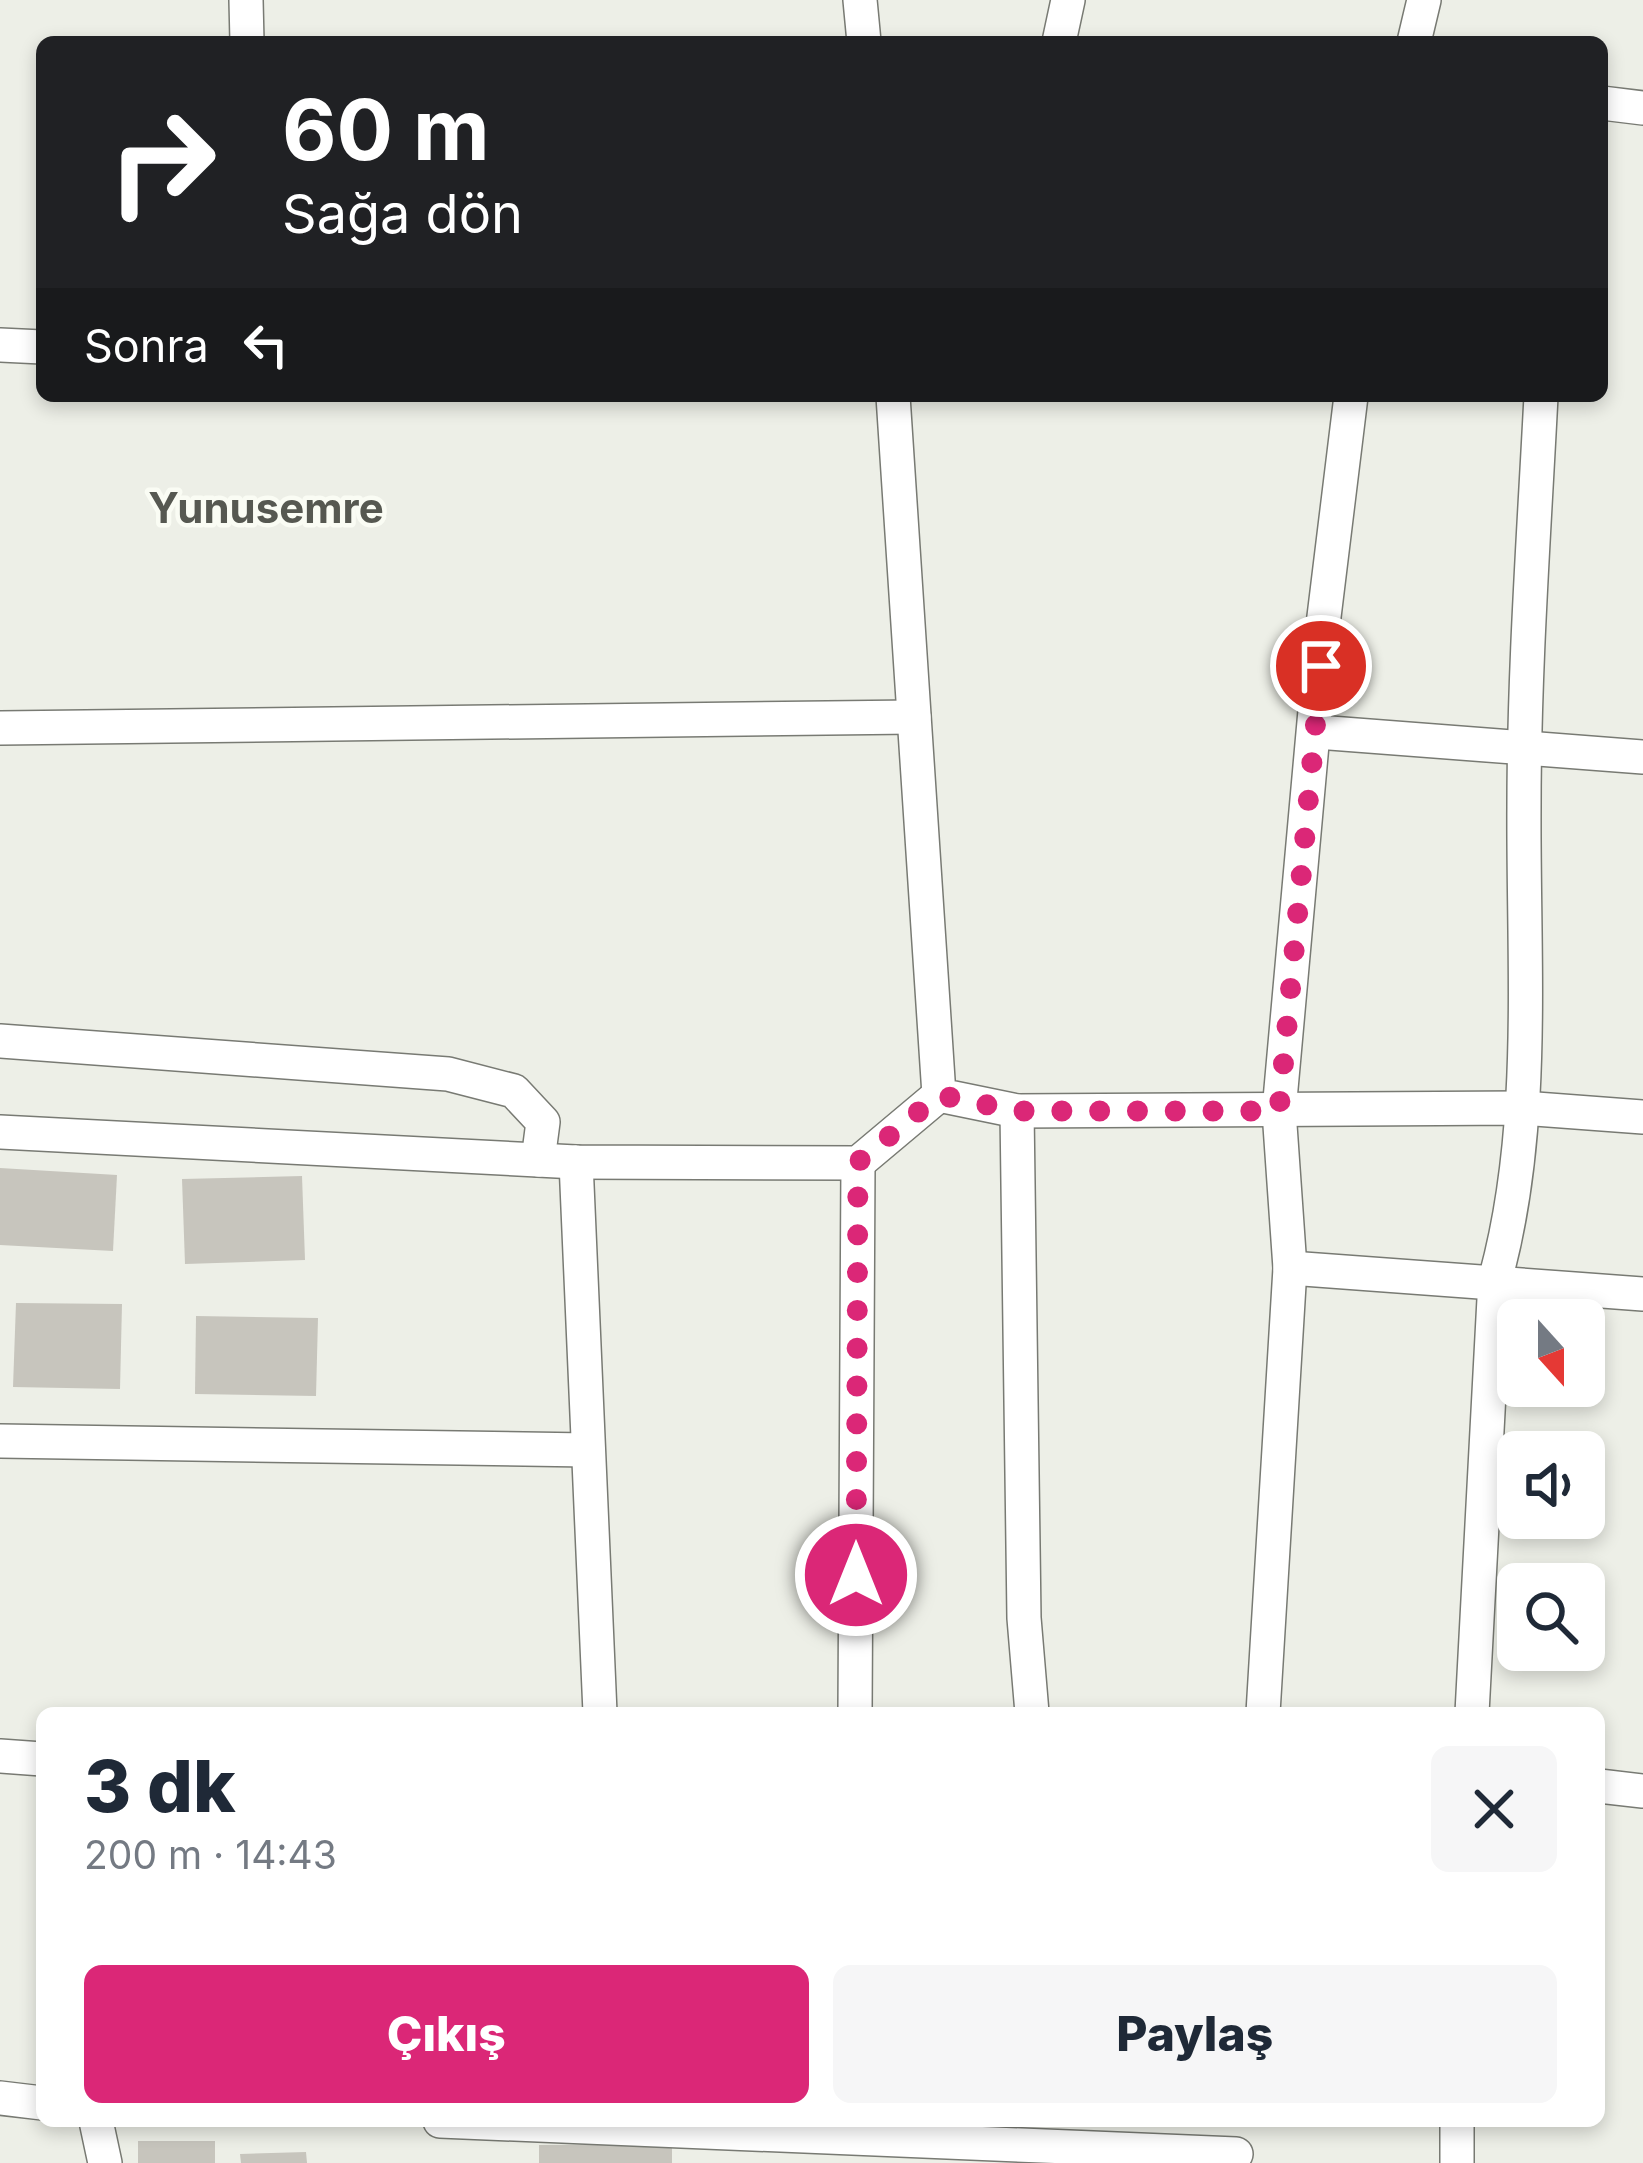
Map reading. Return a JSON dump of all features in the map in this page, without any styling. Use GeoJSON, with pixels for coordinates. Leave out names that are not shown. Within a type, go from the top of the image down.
{"type":"FeatureCollection","features":[{"type":"Feature","properties":{"kind":"street"},"geometry":{"type":"LineString","coordinates":[[246,0],[248,36]]}},
{"type":"Feature","properties":{"kind":"street"},"geometry":{"type":"LineString","coordinates":[[860,0],[863,36]]}},
{"type":"Feature","properties":{"kind":"street"},"geometry":{"type":"LineString","coordinates":[[1060,36],[1067,0]]}},
{"type":"Feature","properties":{"kind":"street"},"geometry":{"type":"LineString","coordinates":[[1415,36],[1424,0]]}},
{"type":"Feature","properties":{"kind":"street"},"geometry":{"type":"LineString","coordinates":[[1608,104],[1643,108]]}},
{"type":"Feature","properties":{"kind":"street"},"geometry":{"type":"LineString","coordinates":[[0,345],[36,347]]}},
{"type":"Feature","properties":{"kind":"street"},"geometry":{"type":"LineString","coordinates":[[892,402],[939,1095]]}},
{"type":"Feature","properties":{"kind":"street"},"geometry":{"type":"LineString","coordinates":[[1263,1707],[1290,1268],[1279,1111],[1317,732],[1322,634],[1350,402]]}},
{"type":"Feature","properties":{"kind":"street"},"geometry":{"type":"LineString","coordinates":[[1472,1707],[1495,1280],[1506,1242],[1522,1108],[1524,746],[1540,402]]}},
{"type":"Feature","properties":{"kind":"street"},"geometry":{"type":"LineString","coordinates":[[0,728],[914,717]]}},
{"type":"Feature","properties":{"kind":"street"},"geometry":{"type":"LineString","coordinates":[[1317,732],[1643,757]]}},
{"type":"Feature","properties":{"kind":"street"},"geometry":{"type":"LineString","coordinates":[[0,1041],[448,1074],[514,1091],[543,1122],[538,1160]]}},
{"type":"Feature","properties":{"kind":"street"},"geometry":{"type":"LineString","coordinates":[[939,1095],[1017,1111],[1522,1108],[1643,1117]]}},
{"type":"Feature","properties":{"kind":"street"},"geometry":{"type":"LineString","coordinates":[[0,1132],[576,1162],[858,1162],[939,1095]]}},
{"type":"Feature","properties":{"kind":"street"},"geometry":{"type":"LineString","coordinates":[[1017,1111],[1024,1618],[1031,1707]]}},
{"type":"Feature","properties":{"kind":"street"},"geometry":{"type":"LineString","coordinates":[[576,1162],[600,1707]]}},
{"type":"Feature","properties":{"kind":"street"},"geometry":{"type":"LineString","coordinates":[[855,1707],[858,1162]]}},
{"type":"Feature","properties":{"kind":"street"},"geometry":{"type":"LineString","coordinates":[[1290,1268],[1643,1294]]}},
{"type":"Feature","properties":{"kind":"street"},"geometry":{"type":"LineString","coordinates":[[0,1441],[588,1450]]}},
{"type":"Feature","properties":{"kind":"street"},"geometry":{"type":"LineString","coordinates":[[0,1756],[36,1759]]}},
{"type":"Feature","properties":{"kind":"street"},"geometry":{"type":"LineString","coordinates":[[1605,1787],[1643,1791]]}},
{"type":"Feature","properties":{"kind":"street"},"geometry":{"type":"LineString","coordinates":[[0,2098],[36,2102]]}},
{"type":"Feature","properties":{"kind":"street"},"geometry":{"type":"LineString","coordinates":[[97,2127],[105,2163]]}},
{"type":"Feature","properties":{"kind":"street"},"geometry":{"type":"LineString","coordinates":[[577,2127],[920,2142],[1068,2134],[1237,2146]]}},
{"type":"Feature","properties":{"kind":"street"},"geometry":{"type":"LineString","coordinates":[[1457,2127],[1457,2163]]}},
{"type":"Feature","properties":{"kind":"building"},"geometry":{"type":"Polygon","coordinates":[[[0,1168],[117,1175],[113,1251],[0,1245],[0,1168]]]}},
{"type":"Feature","properties":{"kind":"building"},"geometry":{"type":"Polygon","coordinates":[[[302,1176],[305,1260],[185,1264],[182,1179],[302,1176]]]}},
{"type":"Feature","properties":{"kind":"building"},"geometry":{"type":"Polygon","coordinates":[[[16,1303],[122,1304],[120,1389],[13,1387],[16,1303]]]}},
{"type":"Feature","properties":{"kind":"building"},"geometry":{"type":"Polygon","coordinates":[[[196,1316],[318,1318],[316,1396],[195,1394],[196,1316]]]}},
{"type":"Feature","properties":{"kind":"building"},"geometry":{"type":"Polygon","coordinates":[[[138,2141],[215,2141],[215,2163],[138,2163],[138,2141]]]}},
{"type":"Feature","properties":{"kind":"building"},"geometry":{"type":"Polygon","coordinates":[[[672,2144],[672,2163],[539,2163],[539,2145],[672,2144]]]}},
{"type":"Feature","properties":{"kind":"building"},"geometry":{"type":"Polygon","coordinates":[[[306,2152],[307,2163],[241,2163],[240,2154],[306,2152]]]}},
{"type":"Feature","properties":{"kind":"district","name":"Yunusemre"},"geometry":{"type":"Point","coordinates":[266,507]}},
{"type":"Feature","properties":{"kind":"route"},"geometry":{"type":"LineString","coordinates":[[856,1575],[858,1162],[939,1095],[1017,1111],[1279,1111],[1321,666]]}}]}
